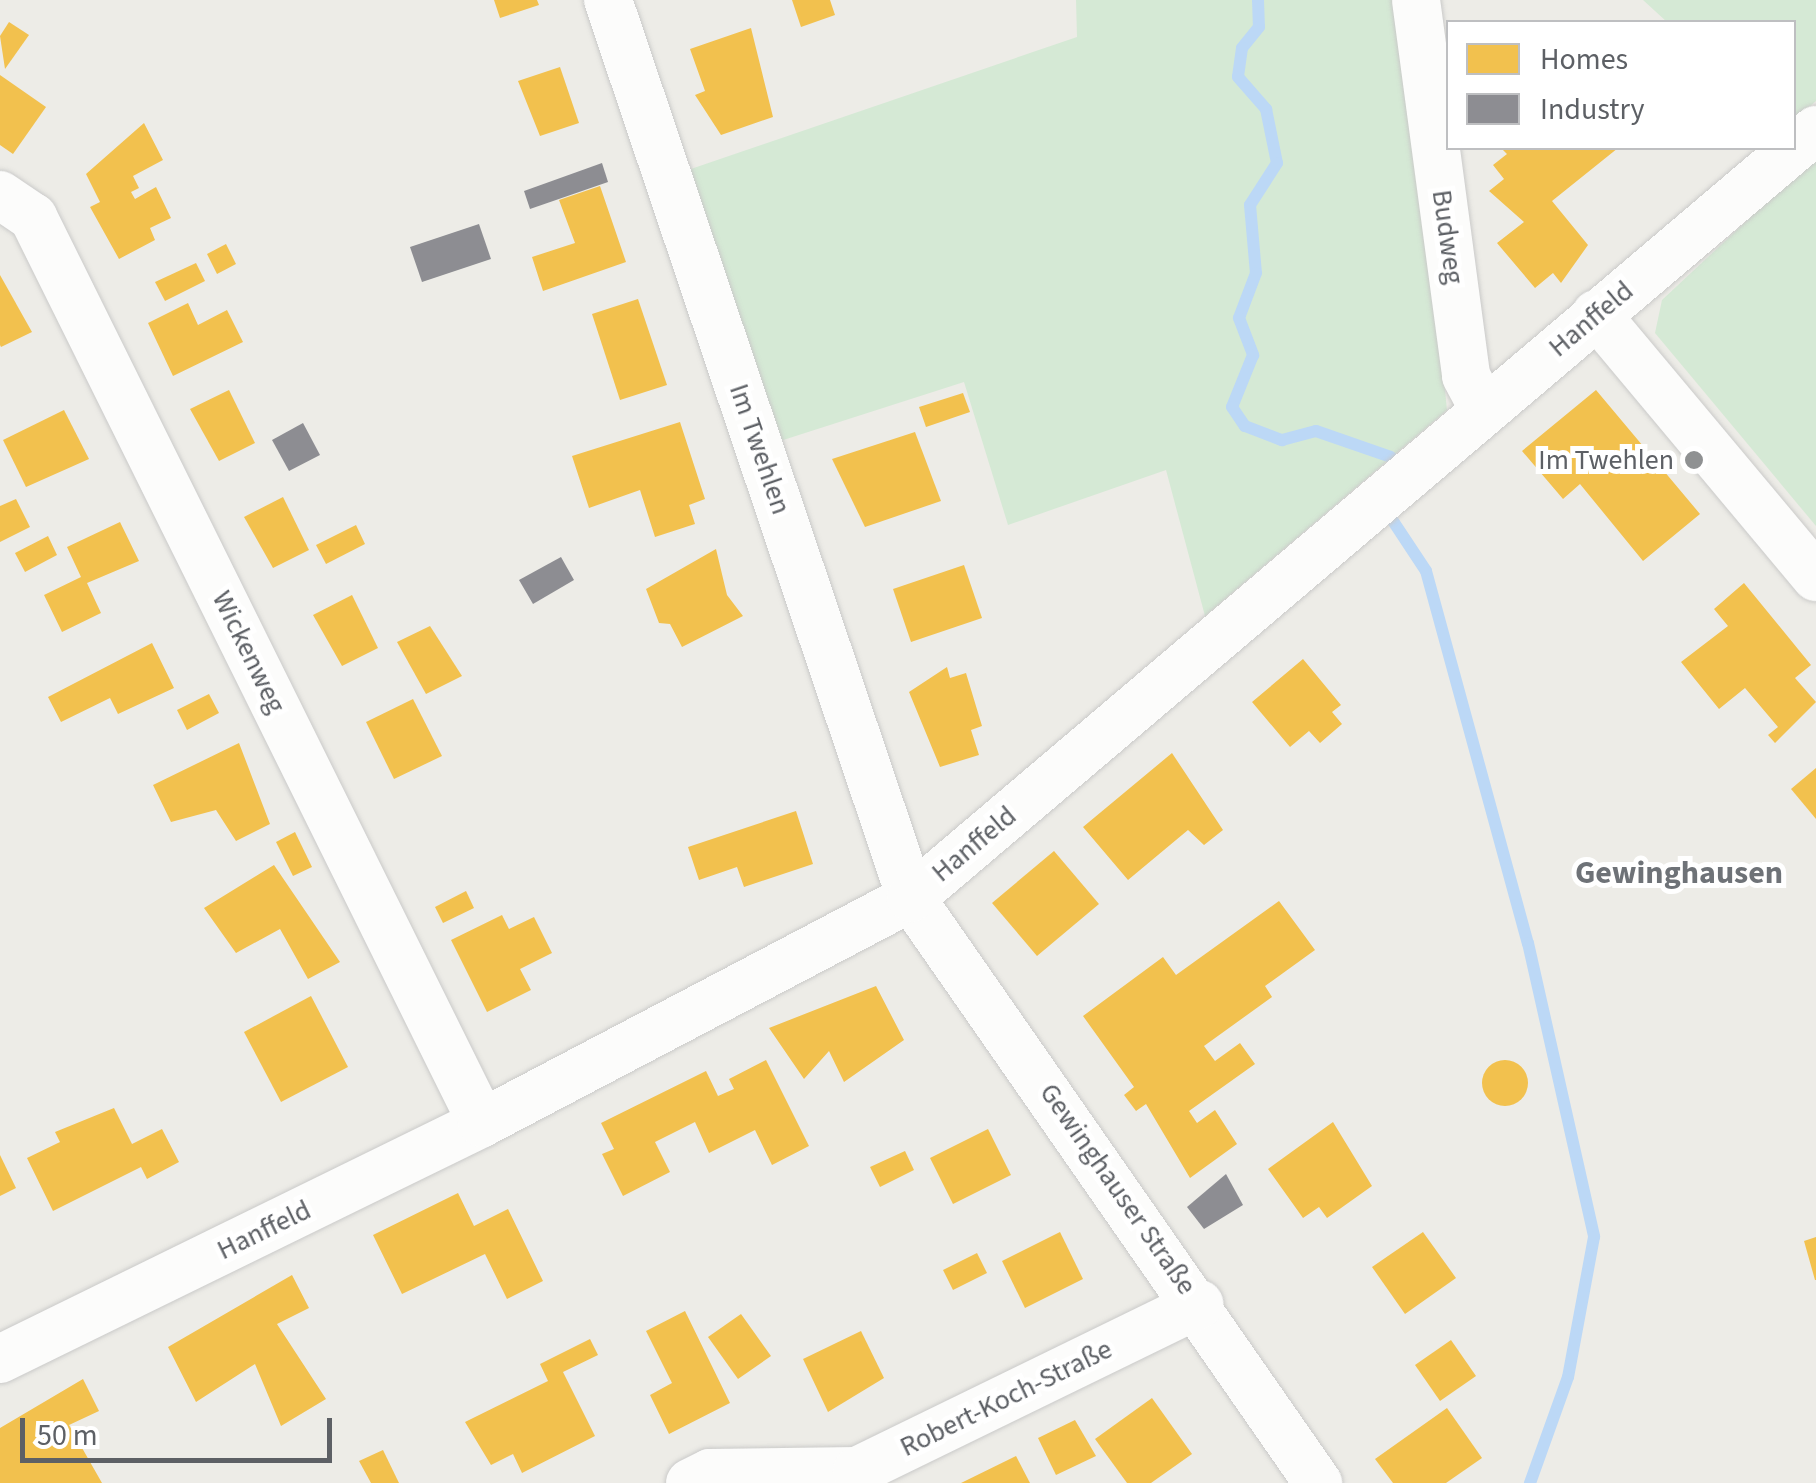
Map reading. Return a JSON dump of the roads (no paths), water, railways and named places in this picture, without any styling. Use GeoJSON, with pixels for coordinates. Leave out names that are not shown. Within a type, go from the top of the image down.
{"type":"FeatureCollection","features":[{"type":"Feature","properties":{"kind":"street","name":"Im Twehlen"},"geometry":{"type":"LineString","coordinates":[[608,0],[912,898]]}},
{"type":"Feature","properties":{"kind":"street","name":"Budweg"},"geometry":{"type":"LineString","coordinates":[[1416,0],[1466,376],[1484,410]]}},
{"type":"Feature","properties":{"kind":"street","name":"Hanffeld"},"geometry":{"type":"LineString","coordinates":[[1796,147],[1816,130]]}},
{"type":"Feature","properties":{"kind":"street","name":"Hanffeld"},"geometry":{"type":"LineString","coordinates":[[0,1359],[482,1123],[912,898],[1792,150]]}},
{"type":"Feature","properties":{"kind":"street","name":"Wickenweg"},"geometry":{"type":"LineString","coordinates":[[0,194],[33,217],[482,1123]]}},
{"type":"Feature","properties":{"kind":"street"},"geometry":{"type":"LineString","coordinates":[[1596,314],[1816,577]]}},
{"type":"Feature","properties":{"kind":"street","name":"Gewinghauser Straße"},"geometry":{"type":"LineString","coordinates":[[912,898],[1200,1304],[1318,1483]]}},
{"type":"Feature","properties":{"kind":"street","name":"Robert-Koch-Straße"},"geometry":{"type":"LineString","coordinates":[[690,1483],[710,1473],[856,1471],[1200,1304]]}},
{"type":"Feature","properties":{"kind":"waterway"},"geometry":{"type":"LineString","coordinates":[[1258,0],[1259,27],[1242,48],[1238,77],[1266,109],[1277,163],[1250,205],[1256,273],[1239,318],[1253,355],[1232,407],[1245,426],[1282,440],[1316,431],[1391,457]]}},
{"type":"Feature","properties":{"kind":"waterway"},"geometry":{"type":"LineString","coordinates":[[1389,515],[1426,571],[1528,943],[1594,1237],[1568,1377],[1530,1483]]}},
{"type":"Feature","properties":{"kind":"place","name":"Im Twehlen"},"geometry":{"type":"Point","coordinates":[1694,460]}},
{"type":"Feature","properties":{"kind":"district","name":"Gewinghausen"},"geometry":{"type":"Point","coordinates":[1679,873]}}]}
